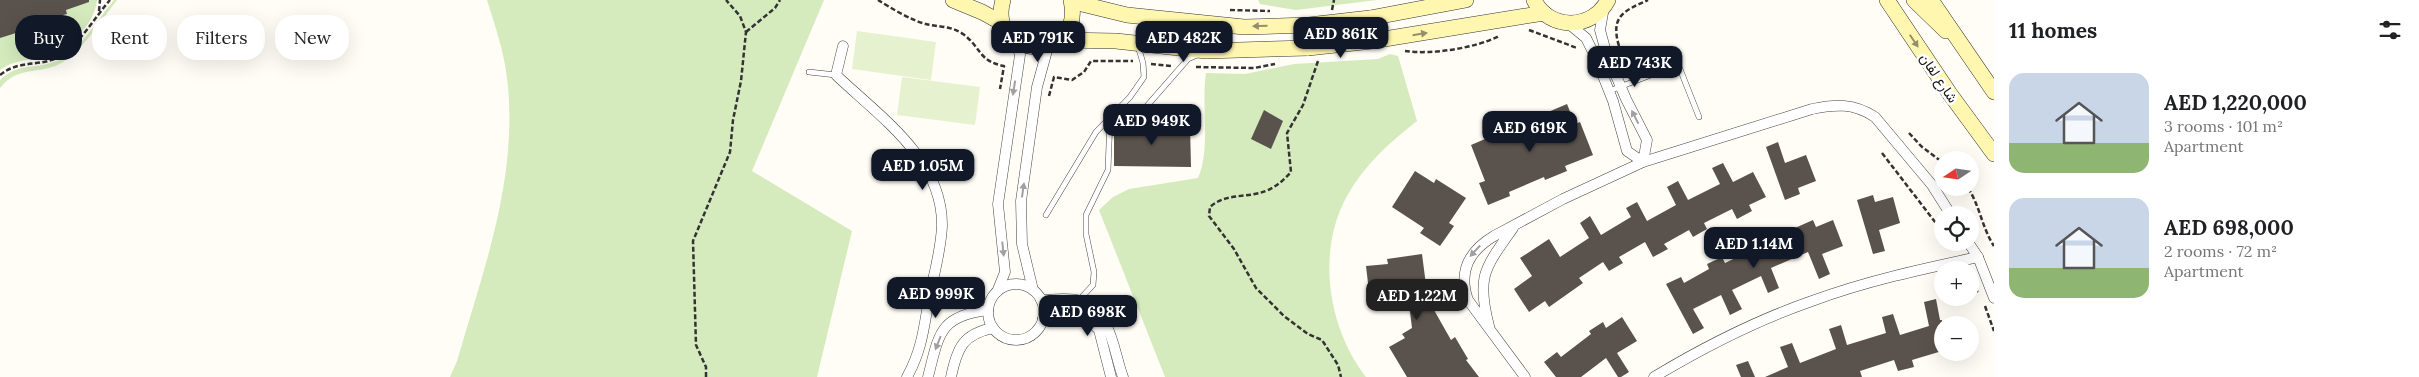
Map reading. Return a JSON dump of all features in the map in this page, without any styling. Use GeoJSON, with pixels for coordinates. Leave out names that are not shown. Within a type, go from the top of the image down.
{"type":"FeatureCollection","features":[{"type":"Feature","properties":{"kind":"street"},"geometry":{"type":"LineString","coordinates":[[953,0],[1002,23],[1014,40],[1020,55],[998,204],[1005,272],[988,310],[993,328],[1000,335],[1017,340],[1034,334],[1043,318],[1058,309],[1075,310],[1099,330],[1111,377]]}},
{"type":"Feature","properties":{"kind":"street"},"geometry":{"type":"LineString","coordinates":[[1002,23],[1003,0]]}},
{"type":"Feature","properties":{"kind":"street"},"geometry":{"type":"LineString","coordinates":[[1043,318],[1041,300],[1033,290],[1022,244],[1021,201],[1036,87],[1054,43],[1072,22],[1071,0]]}},
{"type":"Feature","properties":{"kind":"street"},"geometry":{"type":"LineString","coordinates":[[1077,0],[1082,4],[1127,15],[1244,27],[1309,25],[1370,18],[1466,0]]}},
{"type":"Feature","properties":{"kind":"street"},"geometry":{"type":"LineString","coordinates":[[1534,0],[1544,13],[1555,21],[1569,24],[1582,22],[1595,16],[1606,3]]}},
{"type":"Feature","properties":{"kind":"street","name":"شارع لفان"},"geometry":{"type":"LineString","coordinates":[[1887,0],[1950,94],[1994,154]]}},
{"type":"Feature","properties":{"kind":"street"},"geometry":{"type":"LineString","coordinates":[[1914,0],[1929,16],[1957,39]]}},
{"type":"Feature","properties":{"kind":"street"},"geometry":{"type":"LineString","coordinates":[[1932,0],[1994,92]]}},
{"type":"Feature","properties":{"kind":"street"},"geometry":{"type":"LineString","coordinates":[[1606,3],[1600,30],[1606,52],[1647,140],[1644,162]]}},
{"type":"Feature","properties":{"kind":"street"},"geometry":{"type":"LineString","coordinates":[[1014,40],[1031,47],[1054,43],[1137,43],[1206,51],[1314,51],[1544,13]]}},
{"type":"Feature","properties":{"kind":"street"},"geometry":{"type":"LineString","coordinates":[[1569,24],[1586,38],[1609,91],[1627,151],[1644,162]]}},
{"type":"Feature","properties":{"kind":"street"},"geometry":{"type":"LineString","coordinates":[[843,46],[836,76],[896,129],[918,156],[931,177],[939,199],[942,225],[939,258],[918,357],[907,377]]}},
{"type":"Feature","properties":{"kind":"street"},"geometry":{"type":"LineString","coordinates":[[1525,377],[1468,300],[1463,286],[1464,271],[1470,256],[1483,242],[1563,199],[1644,162],[1812,108],[1832,104],[1851,105],[1865,110],[1875,117],[1932,185],[1945,206]]}},
{"type":"Feature","properties":{"kind":"street"},"geometry":{"type":"LineString","coordinates":[[1490,332],[1483,302],[1483,276],[1493,256],[1516,225]]}},
{"type":"Feature","properties":{"kind":"street"},"geometry":{"type":"LineString","coordinates":[[1974,251],[1994,298]]}},
{"type":"Feature","properties":{"kind":"street"},"geometry":{"type":"LineString","coordinates":[[1654,377],[1702,348],[1812,301],[1894,276],[1978,257]]}},
{"type":"Feature","properties":{"kind":"street"},"geometry":{"type":"LineString","coordinates":[[997,292],[1010,285],[1018,285],[1033,290]]}},
{"type":"Feature","properties":{"kind":"street"},"geometry":{"type":"LineString","coordinates":[[1041,300],[1079,300],[1093,307],[1101,315],[1108,328],[1123,377]]}},
{"type":"Feature","properties":{"kind":"street"},"geometry":{"type":"LineString","coordinates":[[928,377],[937,342],[948,322],[960,315],[988,310]]}},
{"type":"Feature","properties":{"kind":"street"},"geometry":{"type":"LineString","coordinates":[[951,377],[954,362],[963,344],[975,332],[993,328]]}},
{"type":"Feature","properties":{"kind":"lane"},"geometry":{"type":"LineString","coordinates":[[1046,215],[1096,132],[1130,97],[1144,77],[1143,62],[1137,43]]}},
{"type":"Feature","properties":{"kind":"lane"},"geometry":{"type":"LineString","coordinates":[[1110,118],[1146,107],[1188,58],[1206,51]]}},
{"type":"Feature","properties":{"kind":"lane"},"geometry":{"type":"LineString","coordinates":[[1609,91],[1672,67],[1680,69],[1699,117]]}},
{"type":"Feature","properties":{"kind":"lane"},"geometry":{"type":"LineString","coordinates":[[809,72],[836,76]]}},
{"type":"Feature","properties":{"kind":"lane"},"geometry":{"type":"LineString","coordinates":[[1079,300],[1093,285],[1094,272],[1086,234],[1086,215],[1108,170],[1110,118]]}},
{"type":"Feature","properties":{"kind":"path"},"geometry":{"type":"LineString","coordinates":[[99,12],[100,0]]}},
{"type":"Feature","properties":{"kind":"path"},"geometry":{"type":"LineString","coordinates":[[82,33],[110,0]]}},
{"type":"Feature","properties":{"kind":"path"},"geometry":{"type":"LineString","coordinates":[[706,377],[706,367],[696,345],[693,241],[730,152],[733,120],[741,81],[746,32],[740,16],[726,0]]}},
{"type":"Feature","properties":{"kind":"path"},"geometry":{"type":"LineString","coordinates":[[746,32],[775,8],[780,0]]}},
{"type":"Feature","properties":{"kind":"path"},"geometry":{"type":"LineString","coordinates":[[878,0],[926,24],[940,25],[962,33],[986,60],[1004,66],[1000,89]]}},
{"type":"Feature","properties":{"kind":"path"},"geometry":{"type":"LineString","coordinates":[[1330,18],[1334,0]]}},
{"type":"Feature","properties":{"kind":"path"},"geometry":{"type":"LineString","coordinates":[[1620,46],[1616,36],[1619,17],[1627,10],[1648,0]]}},
{"type":"Feature","properties":{"kind":"path"},"geometry":{"type":"LineString","coordinates":[[1521,30],[1529,30],[1551,40],[1566,42],[1580,50]]}},
{"type":"Feature","properties":{"kind":"path"},"geometry":{"type":"LineString","coordinates":[[1403,51],[1420,54],[1444,51],[1492,40],[1506,33]]}},
{"type":"Feature","properties":{"kind":"path"},"geometry":{"type":"LineString","coordinates":[[1314,51],[1303,105],[1287,133],[1290,172],[1281,184],[1268,192],[1217,201],[1210,207],[1208,216],[1234,249],[1256,288],[1270,304],[1300,329],[1322,340],[1338,365],[1341,377]]}},
{"type":"Feature","properties":{"kind":"path"},"geometry":{"type":"LineString","coordinates":[[0,76],[11,67],[49,60]]}},
{"type":"Feature","properties":{"kind":"path"},"geometry":{"type":"LineString","coordinates":[[1909,133],[1934,156]]}},
{"type":"Feature","properties":{"kind":"path"},"geometry":{"type":"LineString","coordinates":[[1882,153],[1934,221]]}},
{"type":"Feature","properties":{"kind":"path"},"geometry":{"type":"LineString","coordinates":[[1973,196],[1988,238],[1994,246]]}},
{"type":"Feature","properties":{"kind":"green space"},"geometry":{"type":"Polygon","coordinates":[[[79,0],[97,0],[90,21],[82,31],[82,15],[65,15],[67,14],[66,10],[79,0]]]}},
{"type":"Feature","properties":{"kind":"green space"},"geometry":{"type":"Polygon","coordinates":[[[114,0],[117,0],[106,15],[102,15],[114,0]]]}},
{"type":"Feature","properties":{"kind":"green space"},"geometry":{"type":"Polygon","coordinates":[[[487,0],[824,0],[752,171],[852,231],[817,377],[450,377],[457,361],[497,221],[504,186],[508,150],[509,114],[506,68],[487,0]]]}},
{"type":"Feature","properties":{"kind":"green space"},"geometry":{"type":"Polygon","coordinates":[[[1258,0],[1377,0],[1296,10],[1260,4],[1258,0]]]}},
{"type":"Feature","properties":{"kind":"green space"},"geometry":{"type":"Polygon","coordinates":[[[92,29],[92,34],[82,45],[82,41],[92,29]]]}},
{"type":"Feature","properties":{"kind":"green space"},"geometry":{"type":"Polygon","coordinates":[[[15,30],[15,60],[27,60],[14,63],[0,70],[0,36],[15,30]]]}},
{"type":"Feature","properties":{"kind":"green space"},"geometry":{"type":"Polygon","coordinates":[[[857,31],[936,42],[931,80],[852,69],[857,31]]]}},
{"type":"Feature","properties":{"kind":"green space"},"geometry":{"type":"Polygon","coordinates":[[[1390,54],[1398,56],[1417,121],[1378,155],[1361,174],[1347,196],[1337,218],[1329,265],[1335,313],[1353,357],[1366,377],[1165,377],[1099,210],[1113,197],[1129,189],[1198,178],[1204,154],[1206,73],[1245,74],[1294,64],[1378,59],[1390,54]]]}},
{"type":"Feature","properties":{"kind":"green space"},"geometry":{"type":"Polygon","coordinates":[[[66,60],[46,69],[22,73],[7,81],[0,88],[0,80],[7,74],[20,69],[66,60]]]}},
{"type":"Feature","properties":{"kind":"green space"},"geometry":{"type":"Polygon","coordinates":[[[902,77],[980,87],[975,125],[897,115],[902,77]]]}},
{"type":"Feature","properties":{"kind":"building"},"geometry":{"type":"Polygon","coordinates":[[[0,0],[89,0],[89,2],[66,10],[67,14],[64,15],[15,15],[15,33],[0,38],[0,0]]]}},
{"type":"Feature","properties":{"kind":"building"},"geometry":{"type":"Polygon","coordinates":[[[1567,104],[1575,124],[1580,122],[1593,155],[1565,166],[1567,171],[1545,180],[1544,177],[1509,192],[1510,196],[1488,205],[1479,183],[1485,181],[1471,145],[1567,104]]]}},
{"type":"Feature","properties":{"kind":"building"},"geometry":{"type":"Polygon","coordinates":[[[1264,110],[1283,121],[1271,149],[1251,139],[1264,110]]]}},
{"type":"Feature","properties":{"kind":"building"},"geometry":{"type":"Polygon","coordinates":[[[1114,125],[1190,126],[1191,167],[1114,166],[1114,125]]]}},
{"type":"Feature","properties":{"kind":"building"},"geometry":{"type":"Polygon","coordinates":[[[1778,142],[1785,163],[1806,155],[1816,181],[1798,188],[1800,194],[1785,200],[1766,147],[1778,142]]]}},
{"type":"Feature","properties":{"kind":"building"},"geometry":{"type":"Polygon","coordinates":[[[1723,163],[1733,182],[1753,172],[1766,197],[1749,205],[1752,211],[1737,219],[1732,209],[1704,223],[1707,229],[1693,237],[1689,230],[1664,244],[1668,249],[1653,257],[1645,242],[1619,257],[1623,263],[1609,271],[1603,262],[1579,278],[1583,283],[1549,307],[1545,301],[1529,312],[1514,289],[1532,276],[1520,258],[1549,239],[1560,257],[1589,238],[1580,223],[1590,216],[1601,235],[1631,217],[1626,208],[1637,202],[1647,221],[1676,205],[1667,187],[1678,181],[1688,200],[1720,184],[1712,168],[1723,163]]]}},
{"type":"Feature","properties":{"kind":"building"},"geometry":{"type":"Polygon","coordinates":[[[1415,171],[1434,183],[1436,179],[1466,198],[1449,223],[1454,226],[1440,246],[1420,233],[1424,228],[1392,207],[1415,171]]]}},
{"type":"Feature","properties":{"kind":"building"},"geometry":{"type":"Polygon","coordinates":[[[1873,195],[1875,202],[1893,197],[1900,223],[1879,230],[1885,251],[1873,254],[1857,200],[1873,195]]]}},
{"type":"Feature","properties":{"kind":"building"},"geometry":{"type":"Polygon","coordinates":[[[1813,220],[1816,227],[1833,220],[1843,246],[1822,254],[1830,274],[1819,279],[1808,252],[1771,268],[1779,288],[1768,293],[1761,276],[1732,290],[1742,309],[1730,315],[1721,295],[1693,309],[1704,328],[1693,334],[1666,284],[1681,277],[1684,283],[1709,269],[1707,264],[1722,257],[1725,263],[1750,251],[1746,241],[1761,234],[1764,241],[1784,233],[1786,237],[1796,232],[1795,228],[1813,220]]]}},
{"type":"Feature","properties":{"kind":"building"},"geometry":{"type":"Polygon","coordinates":[[[1422,254],[1426,285],[1430,284],[1434,310],[1451,340],[1455,337],[1468,359],[1466,360],[1479,377],[1407,377],[1389,347],[1405,338],[1402,334],[1412,328],[1409,304],[1371,309],[1366,266],[1388,264],[1387,259],[1422,254]]]}},
{"type":"Feature","properties":{"kind":"building"},"geometry":{"type":"Polygon","coordinates":[[[1934,300],[1934,306],[1937,306],[1939,316],[1934,316],[1934,353],[1912,360],[1914,367],[1898,371],[1894,360],[1860,371],[1862,377],[1765,377],[1788,367],[1780,347],[1792,343],[1800,363],[1836,349],[1829,329],[1841,325],[1847,345],[1886,333],[1882,317],[1893,314],[1900,335],[1929,326],[1924,302],[1934,300]]]}},
{"type":"Feature","properties":{"kind":"building"},"geometry":{"type":"Polygon","coordinates":[[[1622,317],[1637,341],[1617,353],[1629,372],[1621,377],[1618,377],[1606,358],[1581,377],[1556,377],[1544,362],[1557,352],[1561,357],[1591,334],[1589,331],[1603,322],[1606,328],[1622,317]]]}},
{"type":"Feature","properties":{"kind":"building"},"geometry":{"type":"Polygon","coordinates":[[[1748,361],[1755,377],[1741,377],[1736,365],[1748,361]]]}}]}
